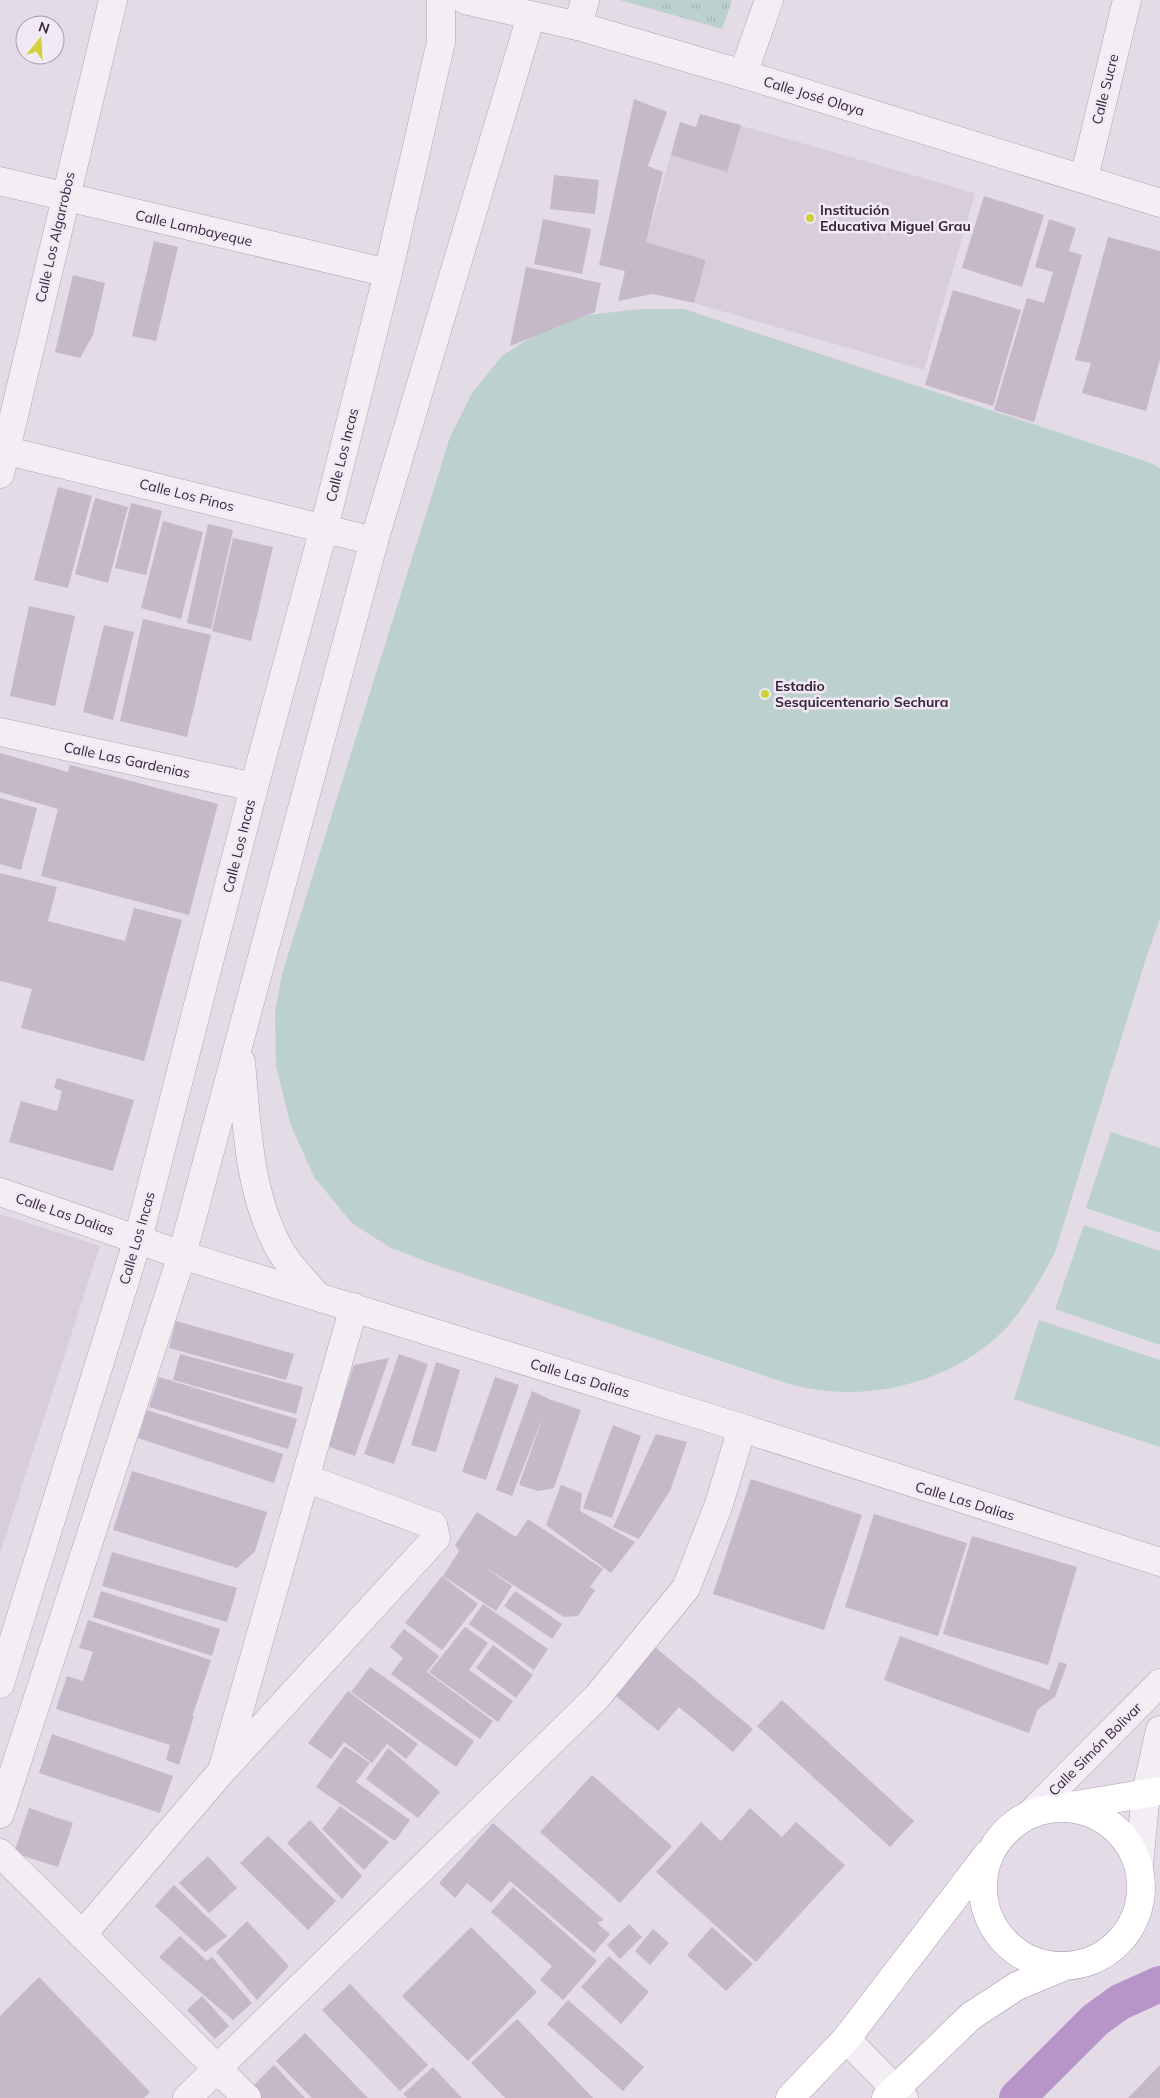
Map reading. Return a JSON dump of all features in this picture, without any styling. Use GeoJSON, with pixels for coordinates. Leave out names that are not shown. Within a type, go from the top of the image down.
{"type":"FeatureCollection","features":[{"type":"Feature","properties":{"kind":"main road"},"geometry":{"type":"LineString","coordinates":[[790,2098],[846,2039],[1009,1828],[1029,1815],[1046,1810],[1153,1792]]}},
{"type":"Feature","properties":{"kind":"main road"},"geometry":{"type":"LineString","coordinates":[[895,2095],[971,2016],[1017,1986],[1065,1966],[1089,1962],[1111,1950],[1149,1905],[1142,1887],[1139,1865],[1127,1842],[1110,1824],[1088,1812],[1063,1807]]}},
{"type":"Feature","properties":{"kind":"main road"},"geometry":{"type":"LineString","coordinates":[[994,1846],[984,1881],[983,1898],[988,1916],[1001,1936],[1019,1953],[1041,1963],[1065,1966]]}},
{"type":"Feature","properties":{"kind":"street","name":"Calle Los Algarrobos"},"geometry":{"type":"LineString","coordinates":[[2,458],[112,0]]}},
{"type":"Feature","properties":{"kind":"street","name":"Calle Los Incas"},"geometry":{"type":"LineString","coordinates":[[0,1684],[138,1239],[254,787],[324,528],[388,273],[441,42],[441,0]]}},
{"type":"Feature","properties":{"kind":"street","name":"Calle José Olaya"},"geometry":{"type":"LineString","coordinates":[[465,0],[578,26],[744,74],[1160,202]]}},
{"type":"Feature","properties":{"kind":"street"},"geometry":{"type":"LineString","coordinates":[[578,26],[586,0]]}},
{"type":"Feature","properties":{"kind":"street"},"geometry":{"type":"LineString","coordinates":[[744,74],[769,0]]}},
{"type":"Feature","properties":{"kind":"street","name":"Calle Sucre"},"geometry":{"type":"LineString","coordinates":[[1084,178],[1127,0]]}},
{"type":"Feature","properties":{"kind":"street"},"geometry":{"type":"LineString","coordinates":[[0,1814],[182,1256],[374,541],[530,16]]}},
{"type":"Feature","properties":{"kind":"street","name":"Calle Lambayeque"},"geometry":{"type":"LineString","coordinates":[[0,181],[64,198],[388,273]]}},
{"type":"Feature","properties":{"kind":"street","name":"Calle Los Pinos"},"geometry":{"type":"LineString","coordinates":[[2,458],[324,528],[374,541]]}},
{"type":"Feature","properties":{"kind":"street","name":"Calle Las Gardenias"},"geometry":{"type":"LineString","coordinates":[[0,732],[254,787]]}},
{"type":"Feature","properties":{"kind":"street"},"geometry":{"type":"LineString","coordinates":[[239,1045],[250,1158],[260,1203],[279,1250],[317,1296]]}},
{"type":"Feature","properties":{"kind":"street","name":"Calle Las Dalias"},"geometry":{"type":"LineString","coordinates":[[0,1192],[182,1256],[354,1307],[742,1428],[1160,1562]]}},
{"type":"Feature","properties":{"kind":"street"},"geometry":{"type":"LineString","coordinates":[[221,1772],[354,1307]]}},
{"type":"Feature","properties":{"kind":"street"},"geometry":{"type":"LineString","coordinates":[[187,2098],[597,1697],[686,1588],[719,1504],[742,1428]]}},
{"type":"Feature","properties":{"kind":"street"},"geometry":{"type":"LineString","coordinates":[[82,1935],[221,1772],[436,1538],[433,1525],[306,1478]]}},
{"type":"Feature","properties":{"kind":"street","name":"Calle Simón Bolivar"},"geometry":{"type":"LineString","coordinates":[[1029,1815],[1160,1683]]}},
{"type":"Feature","properties":{"kind":"street"},"geometry":{"type":"LineString","coordinates":[[1139,1865],[1153,1792],[1160,1730]]}},
{"type":"Feature","properties":{"kind":"street"},"geometry":{"type":"LineString","coordinates":[[0,1853],[246,2098]]}},
{"type":"Feature","properties":{"kind":"street"},"geometry":{"type":"LineString","coordinates":[[846,2039],[895,2095]]}},
{"type":"Feature","properties":{"kind":"shaded area","name":"Institución Educativa Miguel Grau"},"geometry":{"type":"Polygon","coordinates":[[[700,114],[975,193],[924,370],[694,303],[706,260],[646,242],[680,122],[696,127],[700,114]]]}},
{"type":"Feature","properties":{"kind":"shaded area"},"geometry":{"type":"Polygon","coordinates":[[[0,1214],[100,1246],[0,1553],[0,1214]]]}},
{"type":"Feature","properties":{"kind":"green space"},"geometry":{"type":"Polygon","coordinates":[[[620,0],[732,0],[722,29],[620,0]]]}},
{"type":"Feature","properties":{"kind":"green space","name":"Estadio Sesquicentenario Sechura"},"geometry":{"type":"Polygon","coordinates":[[[641,309],[684,309],[1148,462],[1160,468],[1160,919],[1147,955],[1055,1252],[1045,1271],[1015,1318],[989,1343],[946,1371],[896,1387],[871,1391],[845,1392],[812,1389],[786,1383],[433,1264],[389,1247],[352,1223],[314,1177],[290,1123],[276,1065],[275,1013],[282,974],[450,437],[472,393],[502,356],[536,334],[588,315],[641,309]]]}},
{"type":"Feature","properties":{"kind":"green space"},"geometry":{"type":"Polygon","coordinates":[[[1111,1132],[1160,1148],[1160,1233],[1086,1208],[1111,1132]]]}},
{"type":"Feature","properties":{"kind":"green space"},"geometry":{"type":"Polygon","coordinates":[[[1084,1225],[1160,1251],[1160,1345],[1055,1309],[1084,1225]]]}},
{"type":"Feature","properties":{"kind":"green space"},"geometry":{"type":"Polygon","coordinates":[[[1039,1320],[1160,1360],[1160,1447],[1014,1399],[1039,1320]]]}},
{"type":"Feature","properties":{"kind":"building"},"geometry":{"type":"Polygon","coordinates":[[[634,99],[667,112],[648,166],[663,172],[646,242],[706,260],[694,303],[653,294],[618,301],[625,271],[599,265],[634,99]]]}},
{"type":"Feature","properties":{"kind":"building"},"geometry":{"type":"Polygon","coordinates":[[[700,114],[741,125],[727,172],[671,155],[680,122],[696,127],[700,114]]]}},
{"type":"Feature","properties":{"kind":"building"},"geometry":{"type":"Polygon","coordinates":[[[554,175],[599,180],[595,214],[550,209],[554,175]]]}},
{"type":"Feature","properties":{"kind":"building"},"geometry":{"type":"Polygon","coordinates":[[[984,196],[1044,215],[1022,287],[962,268],[984,196]]]}},
{"type":"Feature","properties":{"kind":"building"},"geometry":{"type":"Polygon","coordinates":[[[543,219],[591,229],[582,274],[534,264],[543,219]]]}},
{"type":"Feature","properties":{"kind":"building"},"geometry":{"type":"Polygon","coordinates":[[[1049,219],[1076,228],[1069,251],[1082,255],[1034,422],[994,410],[1027,298],[1044,303],[1053,272],[1035,267],[1049,219]]]}},
{"type":"Feature","properties":{"kind":"building"},"geometry":{"type":"Polygon","coordinates":[[[1108,237],[1160,251],[1160,359],[1146,411],[1082,393],[1091,363],[1075,360],[1108,237]]]}},
{"type":"Feature","properties":{"kind":"building"},"geometry":{"type":"Polygon","coordinates":[[[154,241],[178,247],[156,341],[132,336],[154,241]]]}},
{"type":"Feature","properties":{"kind":"building"},"geometry":{"type":"Polygon","coordinates":[[[526,267],[601,283],[595,312],[510,346],[526,267]]]}},
{"type":"Feature","properties":{"kind":"building"},"geometry":{"type":"Polygon","coordinates":[[[73,275],[105,283],[93,335],[80,358],[55,352],[73,275]]]}},
{"type":"Feature","properties":{"kind":"building"},"geometry":{"type":"Polygon","coordinates":[[[953,290],[1021,310],[993,406],[925,385],[953,290]]]}},
{"type":"Feature","properties":{"kind":"building"},"geometry":{"type":"Polygon","coordinates":[[[58,487],[92,496],[68,588],[34,580],[58,487]]]}},
{"type":"Feature","properties":{"kind":"building"},"geometry":{"type":"Polygon","coordinates":[[[95,498],[128,507],[108,583],[75,574],[95,498]]]}},
{"type":"Feature","properties":{"kind":"building"},"geometry":{"type":"Polygon","coordinates":[[[131,503],[162,511],[146,575],[115,568],[131,503]]]}},
{"type":"Feature","properties":{"kind":"building"},"geometry":{"type":"Polygon","coordinates":[[[163,521],[203,532],[181,619],[141,608],[163,521]]]}},
{"type":"Feature","properties":{"kind":"building"},"geometry":{"type":"Polygon","coordinates":[[[208,524],[233,530],[211,629],[187,623],[208,524]]]}},
{"type":"Feature","properties":{"kind":"building"},"geometry":{"type":"Polygon","coordinates":[[[233,538],[273,547],[251,641],[212,631],[233,538]]]}},
{"type":"Feature","properties":{"kind":"building"},"geometry":{"type":"Polygon","coordinates":[[[29,606],[75,616],[55,706],[10,696],[29,606]]]}},
{"type":"Feature","properties":{"kind":"building"},"geometry":{"type":"Polygon","coordinates":[[[143,619],[211,635],[187,737],[120,721],[143,619]]]}},
{"type":"Feature","properties":{"kind":"building"},"geometry":{"type":"Polygon","coordinates":[[[104,625],[134,632],[113,720],[83,712],[104,625]]]}},
{"type":"Feature","properties":{"kind":"building"},"geometry":{"type":"Polygon","coordinates":[[[0,753],[68,772],[70,765],[218,804],[189,915],[41,876],[58,809],[0,792],[0,753]]]}},
{"type":"Feature","properties":{"kind":"building"},"geometry":{"type":"Polygon","coordinates":[[[0,798],[37,808],[21,870],[0,864],[0,798]]]}},
{"type":"Feature","properties":{"kind":"building"},"geometry":{"type":"Polygon","coordinates":[[[0,873],[57,887],[48,921],[125,941],[134,908],[182,920],[144,1061],[21,1028],[32,989],[0,981],[0,873]]]}},
{"type":"Feature","properties":{"kind":"building"},"geometry":{"type":"Polygon","coordinates":[[[57,1078],[134,1100],[113,1171],[9,1142],[21,1101],[57,1111],[62,1091],[54,1088],[57,1078]]]}},
{"type":"Feature","properties":{"kind":"building"},"geometry":{"type":"Polygon","coordinates":[[[176,1321],[294,1354],[286,1380],[169,1348],[176,1321]]]}},
{"type":"Feature","properties":{"kind":"building"},"geometry":{"type":"Polygon","coordinates":[[[180,1354],[303,1387],[296,1414],[173,1380],[180,1354]]]}},
{"type":"Feature","properties":{"kind":"building"},"geometry":{"type":"Polygon","coordinates":[[[399,1354],[428,1364],[394,1464],[364,1454],[399,1354]]]}},
{"type":"Feature","properties":{"kind":"building"},"geometry":{"type":"Polygon","coordinates":[[[389,1358],[355,1456],[327,1446],[354,1365],[389,1358]]]}},
{"type":"Feature","properties":{"kind":"building"},"geometry":{"type":"Polygon","coordinates":[[[436,1362],[460,1370],[436,1452],[411,1445],[436,1362]]]}},
{"type":"Feature","properties":{"kind":"building"},"geometry":{"type":"Polygon","coordinates":[[[159,1377],[297,1419],[288,1449],[149,1407],[159,1377]]]}},
{"type":"Feature","properties":{"kind":"building"},"geometry":{"type":"Polygon","coordinates":[[[495,1377],[519,1385],[486,1480],[462,1472],[495,1377]]]}},
{"type":"Feature","properties":{"kind":"building"},"geometry":{"type":"Polygon","coordinates":[[[532,1391],[581,1410],[554,1488],[538,1491],[519,1485],[544,1414],[512,1496],[496,1490],[532,1391]]]}},
{"type":"Feature","properties":{"kind":"building"},"geometry":{"type":"Polygon","coordinates":[[[147,1410],[283,1454],[274,1483],[138,1438],[147,1410]]]}},
{"type":"Feature","properties":{"kind":"building"},"geometry":{"type":"Polygon","coordinates":[[[613,1425],[641,1436],[612,1518],[583,1508],[613,1425]]]}},
{"type":"Feature","properties":{"kind":"building"},"geometry":{"type":"Polygon","coordinates":[[[656,1434],[687,1442],[670,1491],[639,1539],[613,1527],[656,1434]]]}},
{"type":"Feature","properties":{"kind":"building"},"geometry":{"type":"Polygon","coordinates":[[[132,1471],[267,1512],[255,1551],[237,1568],[113,1530],[132,1471]]]}},
{"type":"Feature","properties":{"kind":"building"},"geometry":{"type":"Polygon","coordinates":[[[751,1479],[862,1515],[824,1630],[713,1594],[751,1479]]]}},
{"type":"Feature","properties":{"kind":"building"},"geometry":{"type":"Polygon","coordinates":[[[561,1485],[582,1493],[580,1511],[635,1542],[611,1573],[546,1525],[561,1485]]]}},
{"type":"Feature","properties":{"kind":"building"},"geometry":{"type":"Polygon","coordinates":[[[477,1512],[516,1537],[528,1519],[603,1569],[590,1587],[595,1590],[578,1616],[564,1617],[480,1564],[512,1586],[496,1611],[443,1576],[459,1551],[455,1545],[477,1512]]]}},
{"type":"Feature","properties":{"kind":"building"},"geometry":{"type":"Polygon","coordinates":[[[874,1514],[967,1543],[938,1636],[845,1607],[874,1514]]]}},
{"type":"Feature","properties":{"kind":"building"},"geometry":{"type":"Polygon","coordinates":[[[972,1536],[1077,1567],[1048,1665],[943,1634],[972,1536]]]}},
{"type":"Feature","properties":{"kind":"building"},"geometry":{"type":"Polygon","coordinates":[[[112,1552],[237,1588],[227,1622],[102,1586],[112,1552]]]}},
{"type":"Feature","properties":{"kind":"building"},"geometry":{"type":"Polygon","coordinates":[[[442,1576],[478,1604],[442,1650],[405,1623],[442,1576]]]}},
{"type":"Feature","properties":{"kind":"building"},"geometry":{"type":"Polygon","coordinates":[[[101,1591],[220,1629],[212,1656],[93,1617],[101,1591]]]}},
{"type":"Feature","properties":{"kind":"building"},"geometry":{"type":"Polygon","coordinates":[[[515,1591],[562,1624],[552,1639],[504,1606],[515,1591]]]}},
{"type":"Feature","properties":{"kind":"building"},"geometry":{"type":"Polygon","coordinates":[[[483,1604],[548,1649],[534,1670],[469,1624],[483,1604]]]}},
{"type":"Feature","properties":{"kind":"building"},"geometry":{"type":"Polygon","coordinates":[[[88,1620],[211,1660],[192,1717],[194,1716],[179,1765],[166,1760],[170,1745],[56,1709],[67,1676],[83,1681],[93,1652],[79,1648],[88,1620]]]}},
{"type":"Feature","properties":{"kind":"building"},"geometry":{"type":"Polygon","coordinates":[[[465,1627],[488,1643],[469,1670],[513,1701],[498,1722],[429,1672],[465,1627]]]}},
{"type":"Feature","properties":{"kind":"building"},"geometry":{"type":"Polygon","coordinates":[[[404,1629],[439,1656],[427,1672],[493,1721],[480,1739],[391,1674],[403,1658],[390,1647],[404,1629]]]}},
{"type":"Feature","properties":{"kind":"building"},"geometry":{"type":"Polygon","coordinates":[[[900,1636],[1049,1690],[1059,1662],[1067,1664],[1055,1697],[1038,1709],[1029,1733],[884,1680],[900,1636]]]}},
{"type":"Feature","properties":{"kind":"building"},"geometry":{"type":"Polygon","coordinates":[[[493,1645],[533,1675],[516,1698],[476,1668],[493,1645]]]}},
{"type":"Feature","properties":{"kind":"building"},"geometry":{"type":"Polygon","coordinates":[[[655,1647],[753,1729],[733,1752],[679,1707],[658,1731],[615,1695],[655,1647]]]}},
{"type":"Feature","properties":{"kind":"building"},"geometry":{"type":"Polygon","coordinates":[[[370,1667],[474,1741],[456,1767],[351,1692],[370,1667]]]}},
{"type":"Feature","properties":{"kind":"building"},"geometry":{"type":"Polygon","coordinates":[[[348,1691],[418,1744],[406,1759],[387,1744],[372,1763],[344,1742],[331,1759],[308,1743],[348,1691]]]}},
{"type":"Feature","properties":{"kind":"building"},"geometry":{"type":"Polygon","coordinates":[[[782,1700],[914,1821],[890,1847],[757,1726],[782,1700]]]}},
{"type":"Feature","properties":{"kind":"building"},"geometry":{"type":"Polygon","coordinates":[[[52,1734],[173,1776],[160,1813],[39,1773],[52,1734]]]}},
{"type":"Feature","properties":{"kind":"building"},"geometry":{"type":"Polygon","coordinates":[[[345,1746],[370,1763],[356,1782],[410,1820],[395,1841],[316,1787],[345,1746]]]}},
{"type":"Feature","properties":{"kind":"building"},"geometry":{"type":"Polygon","coordinates":[[[388,1748],[440,1792],[418,1818],[366,1779],[388,1748]]]}},
{"type":"Feature","properties":{"kind":"building"},"geometry":{"type":"Polygon","coordinates":[[[592,1775],[672,1846],[620,1903],[540,1832],[592,1775]]]}},
{"type":"Feature","properties":{"kind":"building"},"geometry":{"type":"Polygon","coordinates":[[[340,1806],[389,1842],[364,1870],[322,1829],[340,1806]]]}},
{"type":"Feature","properties":{"kind":"building"},"geometry":{"type":"Polygon","coordinates":[[[29,1808],[73,1823],[58,1867],[14,1853],[29,1808]]]}},
{"type":"Feature","properties":{"kind":"building"},"geometry":{"type":"Polygon","coordinates":[[[750,1808],[782,1837],[796,1822],[845,1865],[756,1962],[656,1872],[701,1822],[721,1841],[750,1808]]]}},
{"type":"Feature","properties":{"kind":"building"},"geometry":{"type":"Polygon","coordinates":[[[310,1820],[362,1876],[342,1899],[287,1843],[310,1820]]]}},
{"type":"Feature","properties":{"kind":"building"},"geometry":{"type":"Polygon","coordinates":[[[493,1823],[604,1920],[597,1923],[610,1934],[594,1953],[510,1881],[491,1903],[467,1883],[455,1898],[439,1883],[493,1823]]]}},
{"type":"Feature","properties":{"kind":"building"},"geometry":{"type":"Polygon","coordinates":[[[268,1836],[336,1901],[308,1930],[240,1863],[268,1836]]]}},
{"type":"Feature","properties":{"kind":"building"},"geometry":{"type":"Polygon","coordinates":[[[208,1856],[237,1888],[209,1913],[179,1883],[208,1856]]]}},
{"type":"Feature","properties":{"kind":"building"},"geometry":{"type":"Polygon","coordinates":[[[174,1885],[227,1936],[205,1952],[155,1906],[174,1885]]]}},
{"type":"Feature","properties":{"kind":"building"},"geometry":{"type":"Polygon","coordinates":[[[513,1887],[597,1961],[563,2000],[540,1980],[552,1966],[491,1912],[513,1887]]]}},
{"type":"Feature","properties":{"kind":"building"},"geometry":{"type":"Polygon","coordinates":[[[247,1921],[289,1966],[257,2000],[216,1952],[247,1921]]]}},
{"type":"Feature","properties":{"kind":"building"},"geometry":{"type":"Polygon","coordinates":[[[629,1924],[642,1937],[620,1959],[607,1945],[629,1924]]]}},
{"type":"Feature","properties":{"kind":"building"},"geometry":{"type":"Polygon","coordinates":[[[471,1927],[537,1992],[468,2061],[402,1996],[471,1927]]]}},
{"type":"Feature","properties":{"kind":"building"},"geometry":{"type":"Polygon","coordinates":[[[712,1927],[753,1964],[726,1991],[687,1955],[712,1927]]]}},
{"type":"Feature","properties":{"kind":"building"},"geometry":{"type":"Polygon","coordinates":[[[653,1929],[669,1943],[650,1965],[635,1951],[653,1929]]]}},
{"type":"Feature","properties":{"kind":"building"},"geometry":{"type":"Polygon","coordinates":[[[180,1936],[207,1961],[212,1957],[252,2003],[233,2020],[159,1957],[180,1936]]]}},
{"type":"Feature","properties":{"kind":"building"},"geometry":{"type":"Polygon","coordinates":[[[609,1956],[649,1992],[621,2024],[581,1987],[609,1956]]]}},
{"type":"Feature","properties":{"kind":"building"},"geometry":{"type":"Polygon","coordinates":[[[39,1977],[150,2092],[144,2098],[0,2098],[0,2016],[39,1977]]]}},
{"type":"Feature","properties":{"kind":"building"},"geometry":{"type":"Polygon","coordinates":[[[350,1984],[428,2065],[400,2091],[322,2010],[350,1984]]]}},
{"type":"Feature","properties":{"kind":"building"},"geometry":{"type":"Polygon","coordinates":[[[202,1996],[229,2026],[215,2039],[187,2010],[202,1996]]]}},
{"type":"Feature","properties":{"kind":"building"},"geometry":{"type":"Polygon","coordinates":[[[568,2000],[644,2067],[623,2091],[547,2024],[568,2000]]]}},
{"type":"Feature","properties":{"kind":"building"},"geometry":{"type":"Polygon","coordinates":[[[517,2019],[593,2098],[505,2098],[471,2063],[517,2019]]]}},
{"type":"Feature","properties":{"kind":"building"},"geometry":{"type":"Polygon","coordinates":[[[305,2033],[368,2098],[312,2098],[276,2061],[305,2033]]]}},
{"type":"Feature","properties":{"kind":"building"},"geometry":{"type":"Polygon","coordinates":[[[274,2065],[305,2098],[259,2098],[250,2089],[274,2065]]]}},
{"type":"Feature","properties":{"kind":"building"},"geometry":{"type":"Polygon","coordinates":[[[1160,2065],[1160,2098],[1128,2098],[1160,2065]]]}},
{"type":"Feature","properties":{"kind":"building"},"geometry":{"type":"Polygon","coordinates":[[[433,2067],[462,2098],[407,2098],[403,2094],[433,2067]]]}},
{"type":"Feature","properties":{"kind":"waterway"},"geometry":{"type":"LineString","coordinates":[[1017,2098],[1095,2020],[1120,2002],[1160,1984]]}},
{"type":"Feature","properties":{"kind":"place","name":"Institución Educativa Miguel Grau"},"geometry":{"type":"Point","coordinates":[810,218]}},
{"type":"Feature","properties":{"kind":"place","name":"Estadio Sesquicentenario Sechura"},"geometry":{"type":"Point","coordinates":[765,694]}}]}
